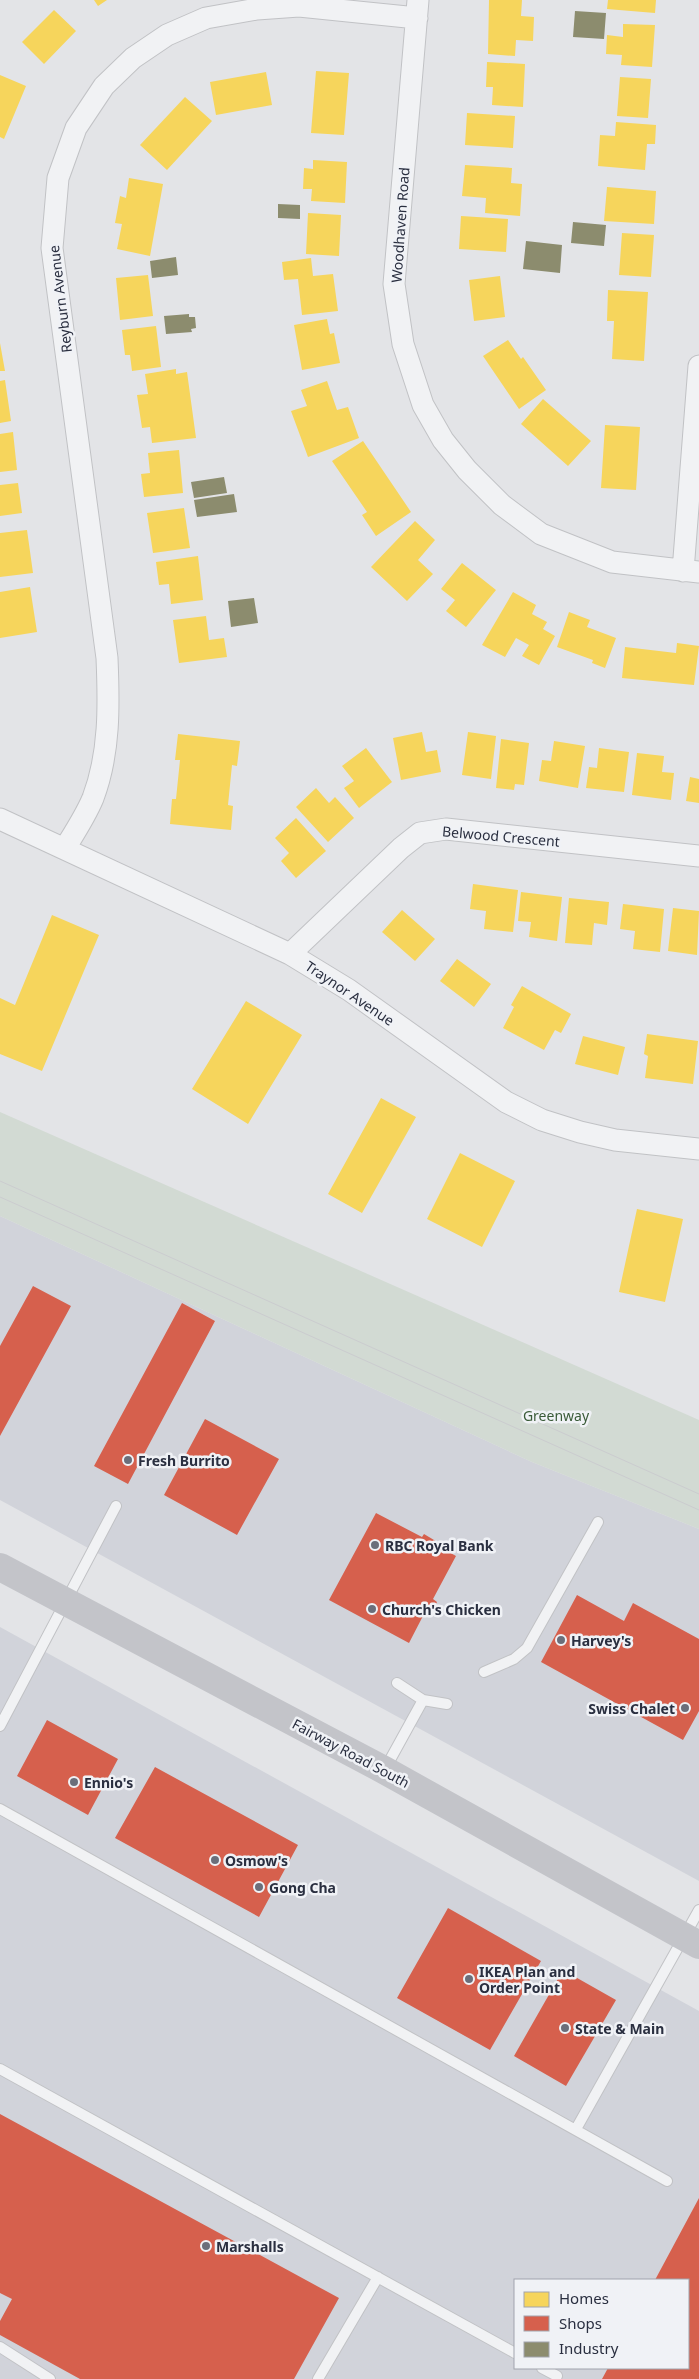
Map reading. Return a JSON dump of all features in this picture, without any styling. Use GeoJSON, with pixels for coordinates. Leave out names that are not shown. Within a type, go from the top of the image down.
{"type":"FeatureCollection","features":[{"type":"Feature","properties":{"kind":"main road","name":"Fairway Road South"},"geometry":{"type":"LineString","coordinates":[[0,1567],[384,1770],[691,1941]]}},
{"type":"Feature","properties":{"kind":"street","name":"Reyburn Avenue"},"geometry":{"type":"LineString","coordinates":[[65,848],[93,798],[104,760],[109,705],[107,658],[52,248],[58,178],[76,128],[104,86],[133,58],[167,36],[206,18],[257,9],[299,6],[417,9]]}},
{"type":"Feature","properties":{"kind":"street","name":"Woodhaven Road"},"geometry":{"type":"LineString","coordinates":[[417,9],[394,284],[403,344],[422,405],[443,440],[467,470],[502,505],[541,534],[612,562],[691,572]]}},
{"type":"Feature","properties":{"kind":"street"},"geometry":{"type":"LineString","coordinates":[[691,572],[699,366]]}},
{"type":"Feature","properties":{"kind":"street","name":"Traynor Avenue"},"geometry":{"type":"LineString","coordinates":[[0,819],[290,954],[349,990],[506,1102],[542,1120],[580,1132],[615,1140],[699,1149]]}},
{"type":"Feature","properties":{"kind":"street","name":"Belwood Crescent"},"geometry":{"type":"LineString","coordinates":[[290,954],[400,848],[420,833],[446,829],[699,856]]}},
{"type":"Feature","properties":{"kind":"lane"},"geometry":{"type":"LineString","coordinates":[[0,1726],[116,1506]]}},
{"type":"Feature","properties":{"kind":"lane"},"geometry":{"type":"LineString","coordinates":[[484,1672],[514,1659],[527,1648],[598,1522]]}},
{"type":"Feature","properties":{"kind":"lane"},"geometry":{"type":"LineString","coordinates":[[398,1683],[423,1700],[446,1704]]}},
{"type":"Feature","properties":{"kind":"lane"},"geometry":{"type":"LineString","coordinates":[[384,1770],[423,1700]]}},
{"type":"Feature","properties":{"kind":"lane"},"geometry":{"type":"LineString","coordinates":[[0,1809],[667,2181]]}},
{"type":"Feature","properties":{"kind":"lane"},"geometry":{"type":"LineString","coordinates":[[576,2129],[691,1941],[699,1910]]}},
{"type":"Feature","properties":{"kind":"lane"},"geometry":{"type":"LineString","coordinates":[[0,2069],[514,2352]]}},
{"type":"Feature","properties":{"kind":"lane"},"geometry":{"type":"LineString","coordinates":[[318,2379],[378,2277]]}},
{"type":"Feature","properties":{"kind":"lane"},"geometry":{"type":"LineString","coordinates":[[0,2347],[50,2379]]}},
{"type":"Feature","properties":{"kind":"lane"},"geometry":{"type":"LineString","coordinates":[[544,2369],[557,2376]]}},
{"type":"Feature","properties":{"kind":"shaded area"},"geometry":{"type":"Polygon","coordinates":[[[0,1216],[532,1462],[699,1529],[699,1881],[0,1500],[0,1216]]]}},
{"type":"Feature","properties":{"kind":"shaded area"},"geometry":{"type":"Polygon","coordinates":[[[0,1627],[699,2011],[699,2379],[0,2379],[0,1627]]]}},
{"type":"Feature","properties":{"kind":"green space","name":"Greenway"},"geometry":{"type":"Polygon","coordinates":[[[0,1112],[699,1420],[699,1529],[532,1462],[0,1216],[0,1112]]]}},
{"type":"Feature","properties":{"kind":"building: Homes"},"geometry":{"type":"Polygon","coordinates":[[[94,0],[107,0],[98,6],[94,0]]]}},
{"type":"Feature","properties":{"kind":"building: Homes"},"geometry":{"type":"Polygon","coordinates":[[[489,0],[522,0],[521,16],[534,17],[533,41],[516,40],[515,56],[488,54],[489,0]]]}},
{"type":"Feature","properties":{"kind":"building: Homes"},"geometry":{"type":"Polygon","coordinates":[[[608,0],[656,0],[655,13],[607,9],[608,0]]]}},
{"type":"Feature","properties":{"kind":"building: Homes"},"geometry":{"type":"Polygon","coordinates":[[[54,10],[76,31],[44,64],[22,42],[54,10]]]}},
{"type":"Feature","properties":{"kind":"building: Homes"},"geometry":{"type":"Polygon","coordinates":[[[623,24],[655,25],[652,67],[621,65],[622,55],[606,54],[607,35],[623,37],[623,24]]]}},
{"type":"Feature","properties":{"kind":"building: Homes"},"geometry":{"type":"Polygon","coordinates":[[[487,62],[525,64],[523,107],[492,105],[493,87],[486,87],[487,62]]]}},
{"type":"Feature","properties":{"kind":"building: Homes"},"geometry":{"type":"Polygon","coordinates":[[[316,71],[349,73],[344,135],[311,133],[316,71]]]}},
{"type":"Feature","properties":{"kind":"building: Homes"},"geometry":{"type":"Polygon","coordinates":[[[266,72],[272,105],[216,115],[210,82],[266,72]]]}},
{"type":"Feature","properties":{"kind":"building: Homes"},"geometry":{"type":"Polygon","coordinates":[[[0,75],[26,86],[4,139],[0,137],[0,75]]]}},
{"type":"Feature","properties":{"kind":"building: Homes"},"geometry":{"type":"Polygon","coordinates":[[[620,77],[651,79],[648,118],[617,116],[620,77]]]}},
{"type":"Feature","properties":{"kind":"building: Homes"},"geometry":{"type":"Polygon","coordinates":[[[185,97],[212,121],[167,170],[140,145],[185,97]]]}},
{"type":"Feature","properties":{"kind":"building: Homes"},"geometry":{"type":"Polygon","coordinates":[[[467,113],[515,116],[513,148],[465,145],[467,113]]]}},
{"type":"Feature","properties":{"kind":"building: Homes"},"geometry":{"type":"Polygon","coordinates":[[[616,122],[656,125],[655,144],[647,144],[645,170],[598,166],[600,135],[615,136],[616,122]]]}},
{"type":"Feature","properties":{"kind":"building: Homes"},"geometry":{"type":"Polygon","coordinates":[[[313,160],[347,162],[345,203],[311,201],[312,189],[303,189],[304,168],[313,169],[313,160]]]}},
{"type":"Feature","properties":{"kind":"building: Homes"},"geometry":{"type":"Polygon","coordinates":[[[465,165],[512,168],[511,183],[522,184],[520,216],[485,213],[486,198],[462,196],[465,165]]]}},
{"type":"Feature","properties":{"kind":"building: Homes"},"geometry":{"type":"Polygon","coordinates":[[[129,178],[163,184],[150,256],[117,249],[122,224],[115,223],[120,196],[126,198],[129,178]]]}},
{"type":"Feature","properties":{"kind":"building: Homes"},"geometry":{"type":"Polygon","coordinates":[[[607,187],[656,191],[654,224],[604,221],[607,187]]]}},
{"type":"Feature","properties":{"kind":"building: Homes"},"geometry":{"type":"Polygon","coordinates":[[[308,213],[341,215],[339,256],[306,254],[308,213]]]}},
{"type":"Feature","properties":{"kind":"building: Homes"},"geometry":{"type":"Polygon","coordinates":[[[461,216],[508,219],[506,252],[459,249],[461,216]]]}},
{"type":"Feature","properties":{"kind":"building: Homes"},"geometry":{"type":"Polygon","coordinates":[[[622,233],[654,235],[651,277],[619,275],[622,233]]]}},
{"type":"Feature","properties":{"kind":"building: Homes"},"geometry":{"type":"Polygon","coordinates":[[[311,258],[313,276],[333,274],[338,311],[302,315],[298,279],[284,280],[282,262],[311,258]]]}},
{"type":"Feature","properties":{"kind":"building: Homes"},"geometry":{"type":"Polygon","coordinates":[[[148,275],[153,316],[120,320],[116,278],[148,275]]]}},
{"type":"Feature","properties":{"kind":"building: Homes"},"geometry":{"type":"Polygon","coordinates":[[[500,276],[505,317],[474,321],[469,280],[500,276]]]}},
{"type":"Feature","properties":{"kind":"building: Homes"},"geometry":{"type":"Polygon","coordinates":[[[608,290],[648,292],[644,361],[612,359],[614,321],[607,321],[608,290]]]}},
{"type":"Feature","properties":{"kind":"building: Homes"},"geometry":{"type":"Polygon","coordinates":[[[327,319],[330,334],[334,333],[340,363],[302,370],[294,325],[327,319]]]}},
{"type":"Feature","properties":{"kind":"building: Homes"},"geometry":{"type":"Polygon","coordinates":[[[156,326],[161,367],[132,371],[130,355],[125,355],[122,330],[156,326]]]}},
{"type":"Feature","properties":{"kind":"building: Homes"},"geometry":{"type":"Polygon","coordinates":[[[508,340],[521,359],[523,357],[546,390],[519,409],[483,356],[508,340]]]}},
{"type":"Feature","properties":{"kind":"building: Homes"},"geometry":{"type":"Polygon","coordinates":[[[0,343],[5,371],[0,371],[0,343]]]}},
{"type":"Feature","properties":{"kind":"building: Homes"},"geometry":{"type":"Polygon","coordinates":[[[176,369],[176,374],[187,372],[196,438],[152,443],[150,427],[142,428],[137,395],[148,394],[145,374],[176,369]]]}},
{"type":"Feature","properties":{"kind":"building: Homes"},"geometry":{"type":"Polygon","coordinates":[[[5,380],[11,421],[0,423],[0,381],[5,380]]]}},
{"type":"Feature","properties":{"kind":"building: Homes"},"geometry":{"type":"Polygon","coordinates":[[[327,381],[337,410],[348,407],[359,438],[308,457],[291,411],[307,406],[301,390],[327,381]]]}},
{"type":"Feature","properties":{"kind":"building: Homes"},"geometry":{"type":"Polygon","coordinates":[[[543,399],[591,441],[568,466],[521,424],[543,399]]]}},
{"type":"Feature","properties":{"kind":"building: Homes"},"geometry":{"type":"Polygon","coordinates":[[[605,425],[640,427],[636,490],[601,488],[605,425]]]}},
{"type":"Feature","properties":{"kind":"building: Homes"},"geometry":{"type":"Polygon","coordinates":[[[13,432],[17,470],[0,472],[0,434],[13,432]]]}},
{"type":"Feature","properties":{"kind":"building: Homes"},"geometry":{"type":"Polygon","coordinates":[[[363,441],[411,512],[376,536],[362,515],[367,512],[332,461],[363,441]]]}},
{"type":"Feature","properties":{"kind":"building: Homes"},"geometry":{"type":"Polygon","coordinates":[[[179,450],[183,493],[144,497],[141,474],[150,473],[148,453],[179,450]]]}},
{"type":"Feature","properties":{"kind":"building: Homes"},"geometry":{"type":"Polygon","coordinates":[[[18,483],[22,513],[0,516],[0,485],[18,483]]]}},
{"type":"Feature","properties":{"kind":"building: Homes"},"geometry":{"type":"Polygon","coordinates":[[[184,508],[190,548],[153,553],[147,513],[184,508]]]}},
{"type":"Feature","properties":{"kind":"building: Homes"},"geometry":{"type":"Polygon","coordinates":[[[415,521],[435,540],[418,560],[433,574],[407,601],[371,567],[415,521]]]}},
{"type":"Feature","properties":{"kind":"building: Homes"},"geometry":{"type":"Polygon","coordinates":[[[27,530],[33,573],[0,577],[0,533],[27,530]]]}},
{"type":"Feature","properties":{"kind":"building: Homes"},"geometry":{"type":"Polygon","coordinates":[[[198,556],[203,600],[171,604],[169,584],[159,585],[156,562],[198,556]]]}},
{"type":"Feature","properties":{"kind":"building: Homes"},"geometry":{"type":"Polygon","coordinates":[[[462,563],[496,590],[466,627],[446,611],[455,600],[441,589],[462,563]]]}},
{"type":"Feature","properties":{"kind":"building: Homes"},"geometry":{"type":"Polygon","coordinates":[[[30,587],[37,632],[0,638],[0,592],[30,587]]]}},
{"type":"Feature","properties":{"kind":"building: Homes"},"geometry":{"type":"Polygon","coordinates":[[[513,592],[536,605],[532,614],[547,622],[543,629],[555,636],[539,665],[522,656],[529,645],[516,638],[505,657],[482,645],[513,592]]]}},
{"type":"Feature","properties":{"kind":"building: Homes"},"geometry":{"type":"Polygon","coordinates":[[[569,612],[590,620],[587,627],[616,638],[605,668],[592,663],[593,660],[557,647],[569,612]]]}},
{"type":"Feature","properties":{"kind":"building: Homes"},"geometry":{"type":"Polygon","coordinates":[[[206,616],[209,640],[224,638],[227,657],[179,663],[173,620],[206,616]]]}},
{"type":"Feature","properties":{"kind":"building: Homes"},"geometry":{"type":"Polygon","coordinates":[[[677,643],[699,646],[694,685],[622,678],[625,647],[676,653],[677,643]]]}},
{"type":"Feature","properties":{"kind":"building: Homes"},"geometry":{"type":"Polygon","coordinates":[[[422,732],[426,752],[437,750],[441,772],[401,780],[393,738],[422,732]]]}},
{"type":"Feature","properties":{"kind":"building: Homes"},"geometry":{"type":"Polygon","coordinates":[[[468,732],[496,736],[491,779],[462,775],[468,732]]]}},
{"type":"Feature","properties":{"kind":"building: Homes"},"geometry":{"type":"Polygon","coordinates":[[[178,734],[240,741],[237,766],[232,765],[228,805],[233,806],[231,830],[170,824],[172,799],[176,799],[180,760],[175,760],[178,734]]]}},
{"type":"Feature","properties":{"kind":"building: Homes"},"geometry":{"type":"Polygon","coordinates":[[[501,739],[529,743],[524,785],[515,784],[514,790],[496,788],[501,739]]]}},
{"type":"Feature","properties":{"kind":"building: Homes"},"geometry":{"type":"Polygon","coordinates":[[[554,741],[585,746],[578,788],[539,781],[542,760],[551,761],[554,741]]]}},
{"type":"Feature","properties":{"kind":"building: Homes"},"geometry":{"type":"Polygon","coordinates":[[[366,748],[392,782],[359,808],[344,788],[354,781],[342,766],[366,748]]]}},
{"type":"Feature","properties":{"kind":"building: Homes"},"geometry":{"type":"Polygon","coordinates":[[[599,748],[629,752],[624,792],[586,788],[589,767],[597,768],[599,748]]]}},
{"type":"Feature","properties":{"kind":"building: Homes"},"geometry":{"type":"Polygon","coordinates":[[[637,753],[664,756],[662,772],[674,773],[671,800],[632,795],[637,753]]]}},
{"type":"Feature","properties":{"kind":"building: Homes"},"geometry":{"type":"Polygon","coordinates":[[[690,777],[699,779],[699,803],[686,801],[690,777]]]}},
{"type":"Feature","properties":{"kind":"building: Homes"},"geometry":{"type":"Polygon","coordinates":[[[316,788],[329,803],[335,797],[354,818],[328,842],[296,807],[316,788]]]}},
{"type":"Feature","properties":{"kind":"building: Homes"},"geometry":{"type":"Polygon","coordinates":[[[296,818],[326,851],[296,878],[281,861],[289,853],[275,838],[296,818]]]}},
{"type":"Feature","properties":{"kind":"building: Homes"},"geometry":{"type":"Polygon","coordinates":[[[473,884],[518,890],[513,932],[484,929],[486,911],[470,909],[473,884]]]}},
{"type":"Feature","properties":{"kind":"building: Homes"},"geometry":{"type":"Polygon","coordinates":[[[521,892],[562,897],[557,941],[529,937],[531,922],[518,921],[521,892]]]}},
{"type":"Feature","properties":{"kind":"building: Homes"},"geometry":{"type":"Polygon","coordinates":[[[569,898],[609,902],[607,925],[594,923],[592,945],[565,943],[569,898]]]}},
{"type":"Feature","properties":{"kind":"building: Homes"},"geometry":{"type":"Polygon","coordinates":[[[623,904],[664,909],[660,952],[633,949],[635,931],[620,929],[623,904]]]}},
{"type":"Feature","properties":{"kind":"building: Homes"},"geometry":{"type":"Polygon","coordinates":[[[673,908],[699,911],[697,955],[668,951],[673,908]]]}},
{"type":"Feature","properties":{"kind":"building: Homes"},"geometry":{"type":"Polygon","coordinates":[[[402,910],[435,939],[415,961],[382,932],[402,910]]]}},
{"type":"Feature","properties":{"kind":"building: Homes"},"geometry":{"type":"Polygon","coordinates":[[[52,915],[99,935],[42,1071],[0,1054],[0,998],[15,1005],[52,915]]]}},
{"type":"Feature","properties":{"kind":"building: Homes"},"geometry":{"type":"Polygon","coordinates":[[[457,959],[491,984],[474,1007],[440,981],[457,959]]]}},
{"type":"Feature","properties":{"kind":"building: Homes"},"geometry":{"type":"Polygon","coordinates":[[[522,986],[571,1014],[561,1033],[555,1030],[544,1050],[503,1028],[514,1007],[511,1005],[522,986]]]}},
{"type":"Feature","properties":{"kind":"building: Homes"},"geometry":{"type":"Polygon","coordinates":[[[246,1001],[302,1035],[248,1124],[192,1089],[246,1001]]]}},
{"type":"Feature","properties":{"kind":"building: Homes"},"geometry":{"type":"Polygon","coordinates":[[[647,1034],[698,1041],[693,1084],[645,1078],[648,1056],[644,1054],[647,1034]]]}},
{"type":"Feature","properties":{"kind":"building: Homes"},"geometry":{"type":"Polygon","coordinates":[[[583,1036],[625,1047],[618,1075],[575,1064],[583,1036]]]}},
{"type":"Feature","properties":{"kind":"building: Homes"},"geometry":{"type":"Polygon","coordinates":[[[381,1098],[416,1117],[362,1213],[328,1194],[381,1098]]]}},
{"type":"Feature","properties":{"kind":"building: Homes"},"geometry":{"type":"Polygon","coordinates":[[[460,1153],[515,1181],[482,1247],[427,1219],[460,1153]]]}},
{"type":"Feature","properties":{"kind":"building: Homes"},"geometry":{"type":"Polygon","coordinates":[[[637,1209],[683,1219],[665,1302],[619,1292],[637,1209]]]}},
{"type":"Feature","properties":{"kind":"building: Shops"},"geometry":{"type":"Polygon","coordinates":[[[33,1286],[71,1306],[0,1436],[0,1346],[33,1286]]]}},
{"type":"Feature","properties":{"kind":"building: Shops"},"geometry":{"type":"Polygon","coordinates":[[[182,1303],[215,1321],[128,1484],[94,1466],[182,1303]]]}},
{"type":"Feature","properties":{"kind":"building: Shops"},"geometry":{"type":"Polygon","coordinates":[[[205,1419],[279,1459],[237,1535],[164,1495],[205,1419]]]}},
{"type":"Feature","properties":{"kind":"building: Shops"},"geometry":{"type":"Polygon","coordinates":[[[376,1513],[422,1537],[424,1534],[439,1543],[438,1546],[456,1556],[433,1599],[437,1602],[429,1617],[424,1614],[409,1643],[329,1600],[376,1513]]]}},
{"type":"Feature","properties":{"kind":"building: Shops"},"geometry":{"type":"Polygon","coordinates":[[[577,1595],[624,1621],[633,1603],[699,1639],[699,1711],[683,1740],[541,1662],[577,1595]]]}},
{"type":"Feature","properties":{"kind":"building: Shops"},"geometry":{"type":"Polygon","coordinates":[[[47,1720],[118,1759],[88,1815],[17,1776],[47,1720]]]}},
{"type":"Feature","properties":{"kind":"building: Shops"},"geometry":{"type":"Polygon","coordinates":[[[155,1767],[298,1845],[259,1917],[115,1838],[155,1767]]]}},
{"type":"Feature","properties":{"kind":"building: Shops","name":"IKEA Plan and Order Point"},"geometry":{"type":"Polygon","coordinates":[[[448,1908],[541,1961],[490,2050],[397,1998],[448,1908]]]}},
{"type":"Feature","properties":{"kind":"building: Shops","name":"State & Main"},"geometry":{"type":"Polygon","coordinates":[[[563,1970],[616,2000],[566,2086],[514,2056],[563,1970]]]}},
{"type":"Feature","properties":{"kind":"building: Shops"},"geometry":{"type":"Polygon","coordinates":[[[0,2114],[339,2298],[294,2379],[80,2379],[0,2335],[0,2321],[12,2299],[0,2293],[0,2114]]]}},
{"type":"Feature","properties":{"kind":"building: Shops"},"geometry":{"type":"Polygon","coordinates":[[[699,2198],[699,2379],[602,2379],[607,2369],[689,2369],[689,2279],[656,2279],[699,2198]]]}},
{"type":"Feature","properties":{"kind":"building: Industry"},"geometry":{"type":"Polygon","coordinates":[[[575,11],[606,13],[604,39],[573,37],[575,11]]]}},
{"type":"Feature","properties":{"kind":"building: Industry"},"geometry":{"type":"Polygon","coordinates":[[[278,204],[300,205],[300,219],[278,218],[278,204]]]}},
{"type":"Feature","properties":{"kind":"building: Industry"},"geometry":{"type":"Polygon","coordinates":[[[573,222],[606,225],[604,246],[571,243],[573,222]]]}},
{"type":"Feature","properties":{"kind":"building: Industry"},"geometry":{"type":"Polygon","coordinates":[[[526,241],[562,245],[560,273],[523,269],[526,241]]]}},
{"type":"Feature","properties":{"kind":"building: Industry"},"geometry":{"type":"Polygon","coordinates":[[[176,257],[178,275],[152,278],[150,261],[176,257]]]}},
{"type":"Feature","properties":{"kind":"building: Industry"},"geometry":{"type":"Polygon","coordinates":[[[189,314],[189,317],[195,317],[196,328],[191,329],[192,332],[166,334],[164,316],[189,314]]]}},
{"type":"Feature","properties":{"kind":"building: Industry"},"geometry":{"type":"Polygon","coordinates":[[[224,477],[227,493],[194,498],[191,482],[224,477]]]}},
{"type":"Feature","properties":{"kind":"building: Industry"},"geometry":{"type":"Polygon","coordinates":[[[234,494],[237,512],[197,517],[194,500],[234,494]]]}},
{"type":"Feature","properties":{"kind":"building: Industry"},"geometry":{"type":"Polygon","coordinates":[[[254,598],[258,623],[231,627],[228,601],[254,598]]]}},
{"type":"Feature","properties":{"kind":"tram line"},"geometry":{"type":"LineString","coordinates":[[0,1181],[699,1494]]}},
{"type":"Feature","properties":{"kind":"tram line"},"geometry":{"type":"LineString","coordinates":[[0,1197],[699,1510]]}},
{"type":"Feature","properties":{"kind":"place","name":"Fresh Burrito"},"geometry":{"type":"Point","coordinates":[128,1460]}},
{"type":"Feature","properties":{"kind":"place","name":"RBC Royal Bank"},"geometry":{"type":"Point","coordinates":[375,1545]}},
{"type":"Feature","properties":{"kind":"place","name":"Church's Chicken"},"geometry":{"type":"Point","coordinates":[372,1609]}},
{"type":"Feature","properties":{"kind":"place","name":"Harvey's"},"geometry":{"type":"Point","coordinates":[561,1640]}},
{"type":"Feature","properties":{"kind":"place","name":"Swiss Chalet"},"geometry":{"type":"Point","coordinates":[685,1708]}},
{"type":"Feature","properties":{"kind":"place","name":"Ennio's"},"geometry":{"type":"Point","coordinates":[74,1782]}},
{"type":"Feature","properties":{"kind":"place","name":"Osmow's"},"geometry":{"type":"Point","coordinates":[215,1860]}},
{"type":"Feature","properties":{"kind":"place","name":"Gong Cha"},"geometry":{"type":"Point","coordinates":[259,1887]}},
{"type":"Feature","properties":{"kind":"place","name":"IKEA Plan and Order Point"},"geometry":{"type":"Point","coordinates":[469,1979]}},
{"type":"Feature","properties":{"kind":"place","name":"State & Main"},"geometry":{"type":"Point","coordinates":[565,2028]}},
{"type":"Feature","properties":{"kind":"place","name":"Marshalls"},"geometry":{"type":"Point","coordinates":[206,2246]}}]}
